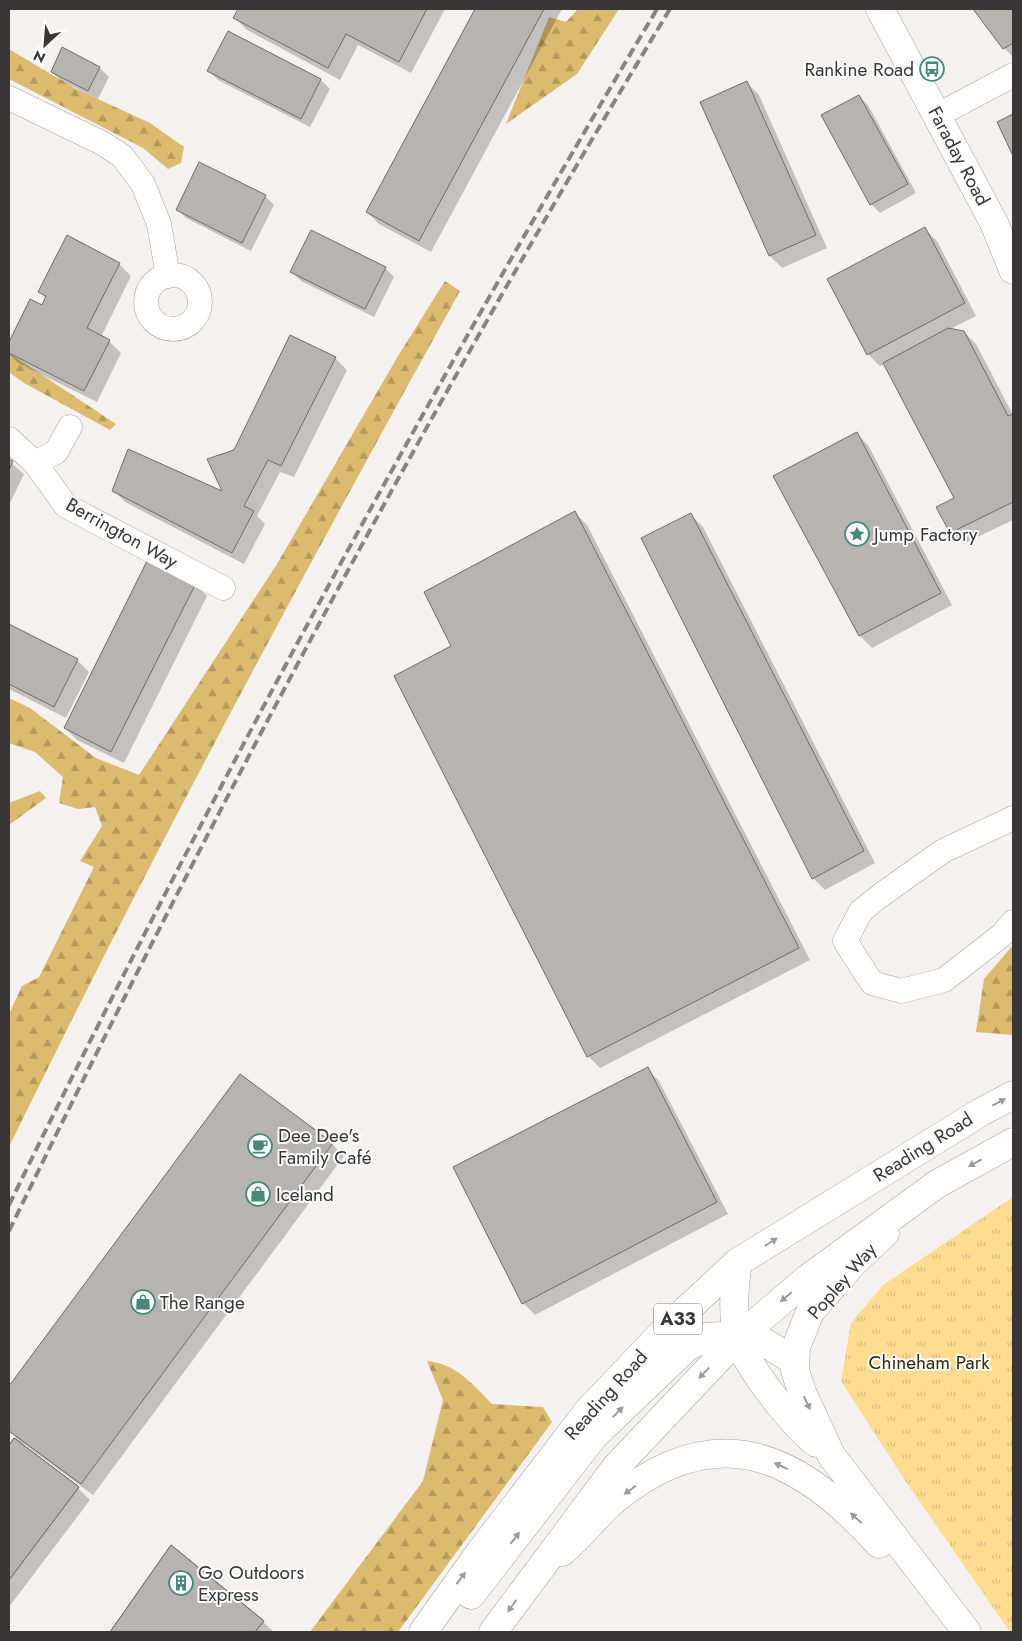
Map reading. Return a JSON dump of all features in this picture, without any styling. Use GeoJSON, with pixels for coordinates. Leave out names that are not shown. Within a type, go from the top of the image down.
{"type":"FeatureCollection","features":[{"type":"Feature","properties":{"kind":"main road","name":"Faraday Road"},"geometry":{"type":"LineString","coordinates":[[880,9],[1004,234],[1013,270]]}},
{"type":"Feature","properties":{"kind":"main road","name":"Reading Road"},"geometry":{"type":"LineString","coordinates":[[423,1632],[480,1552],[588,1411],[668,1327],[738,1262],[973,1116],[1013,1095]]}},
{"type":"Feature","properties":{"kind":"main road","name":"Reading Road"},"geometry":{"type":"LineString","coordinates":[[493,1632],[532,1577],[616,1467],[738,1338],[807,1279],[937,1184],[1013,1142]]}},
{"type":"Feature","properties":{"kind":"main road","name":"Popley Way"},"geometry":{"type":"LineString","coordinates":[[937,1184],[854,1262],[810,1312],[801,1331],[794,1361],[802,1392],[831,1455],[967,1632]]}},
{"type":"Feature","properties":{"kind":"main road","name":"Popley Way"},"geometry":{"type":"LineString","coordinates":[[738,1262],[733,1289],[738,1338],[764,1384],[811,1439],[831,1455]]}},
{"type":"Feature","properties":{"kind":"main road","name":"A33"},"geometry":{"type":"LineString","coordinates":[[443,1632],[593,1437],[687,1347],[707,1337],[722,1336],[761,1340],[794,1361]]}},
{"type":"Feature","properties":{"kind":"main road"},"geometry":{"type":"LineString","coordinates":[[532,1577],[573,1543],[612,1502],[648,1476],[682,1459],[716,1452],[746,1455],[779,1465],[823,1490],[861,1522],[919,1588],[941,1599]]}},
{"type":"Feature","properties":{"kind":"street"},"geometry":{"type":"LineString","coordinates":[[938,115],[1013,75]]}},
{"type":"Feature","properties":{"kind":"street"},"geometry":{"type":"LineString","coordinates":[[9,98],[102,143],[122,156],[143,184],[159,224],[168,276]]}},
{"type":"Feature","properties":{"kind":"street"},"geometry":{"type":"LineString","coordinates":[[35,463],[56,452],[70,427]]}},
{"type":"Feature","properties":{"kind":"street","name":"Berrington Way"},"geometry":{"type":"LineString","coordinates":[[9,439],[35,463],[66,506],[222,588]]}},
{"type":"Feature","properties":{"kind":"street"},"geometry":{"type":"LineString","coordinates":[[1011,822],[943,851],[861,911],[845,941],[872,983],[901,991],[944,980],[1002,935],[1013,922]]}},
{"type":"Feature","properties":{"kind":"green space"},"geometry":{"type":"Polygon","coordinates":[[[578,9],[619,9],[577,74],[506,124],[549,17],[566,22],[578,9]]]}},
{"type":"Feature","properties":{"kind":"green space"},"geometry":{"type":"Polygon","coordinates":[[[9,49],[74,88],[150,123],[184,147],[181,163],[168,169],[143,148],[9,79],[9,49]]]}},
{"type":"Feature","properties":{"kind":"green space"},"geometry":{"type":"Polygon","coordinates":[[[445,281],[460,291],[229,716],[117,931],[9,1147],[9,1014],[22,986],[39,977],[94,867],[80,861],[102,826],[95,807],[78,809],[59,803],[63,777],[35,752],[9,743],[9,698],[30,708],[96,758],[139,775],[277,564],[398,356],[445,281]]]}},
{"type":"Feature","properties":{"kind":"green space"},"geometry":{"type":"Polygon","coordinates":[[[9,353],[116,424],[110,430],[24,383],[9,372],[9,353]]]}},
{"type":"Feature","properties":{"kind":"green space"},"geometry":{"type":"Polygon","coordinates":[[[40,791],[46,798],[9,825],[9,803],[40,791]]]}},
{"type":"Feature","properties":{"kind":"green space"},"geometry":{"type":"Polygon","coordinates":[[[1013,945],[1013,1035],[976,1032],[984,979],[1013,945]]]}},
{"type":"Feature","properties":{"kind":"green space","name":"Chineham Park"},"geometry":{"type":"Polygon","coordinates":[[[1013,1197],[1013,1632],[1010,1632],[906,1482],[841,1381],[851,1323],[883,1285],[1013,1197]]]}},
{"type":"Feature","properties":{"kind":"green space"},"geometry":{"type":"Polygon","coordinates":[[[427,1361],[447,1366],[463,1376],[492,1404],[543,1407],[552,1422],[398,1632],[310,1632],[423,1481],[443,1400],[427,1361]]]}},
{"type":"Feature","properties":{"kind":"building"},"geometry":{"type":"Polygon","coordinates":[[[238,9],[427,9],[399,62],[346,34],[328,68],[233,18],[238,9]]]}},
{"type":"Feature","properties":{"kind":"building"},"geometry":{"type":"Polygon","coordinates":[[[475,9],[544,9],[419,241],[366,212],[475,9]]]}},
{"type":"Feature","properties":{"kind":"building"},"geometry":{"type":"Polygon","coordinates":[[[973,9],[1013,9],[1013,43],[1003,49],[973,9]]]}},
{"type":"Feature","properties":{"kind":"building"},"geometry":{"type":"Polygon","coordinates":[[[228,31],[321,79],[301,119],[207,71],[228,31]]]}},
{"type":"Feature","properties":{"kind":"building"},"geometry":{"type":"Polygon","coordinates":[[[62,47],[100,67],[88,91],[51,72],[62,47]]]}},
{"type":"Feature","properties":{"kind":"building"},"geometry":{"type":"Polygon","coordinates":[[[747,81],[816,235],[769,256],[700,102],[747,81]]]}},
{"type":"Feature","properties":{"kind":"building"},"geometry":{"type":"Polygon","coordinates":[[[859,95],[908,184],[870,205],[821,115],[859,95]]]}},
{"type":"Feature","properties":{"kind":"building"},"geometry":{"type":"Polygon","coordinates":[[[1013,114],[1013,156],[997,122],[1013,114]]]}},
{"type":"Feature","properties":{"kind":"building"},"geometry":{"type":"Polygon","coordinates":[[[199,162],[266,195],[242,243],[176,210],[199,162]]]}},
{"type":"Feature","properties":{"kind":"building"},"geometry":{"type":"Polygon","coordinates":[[[925,227],[965,303],[867,355],[827,279],[925,227]]]}},
{"type":"Feature","properties":{"kind":"building"},"geometry":{"type":"Polygon","coordinates":[[[311,230],[386,267],[365,309],[290,272],[311,230]]]}},
{"type":"Feature","properties":{"kind":"building"},"geometry":{"type":"Polygon","coordinates":[[[67,235],[120,263],[87,328],[110,340],[84,391],[9,353],[9,342],[30,299],[42,305],[46,296],[38,292],[67,235]]]}},
{"type":"Feature","properties":{"kind":"building"},"geometry":{"type":"Polygon","coordinates":[[[948,328],[964,331],[1008,416],[1013,414],[1013,502],[950,533],[936,507],[954,498],[883,363],[948,328]]]}},
{"type":"Feature","properties":{"kind":"building"},"geometry":{"type":"Polygon","coordinates":[[[290,335],[336,357],[281,466],[268,460],[244,506],[254,511],[232,553],[112,491],[128,449],[222,491],[207,459],[234,450],[290,335]]]}},
{"type":"Feature","properties":{"kind":"building"},"geometry":{"type":"Polygon","coordinates":[[[857,432],[941,593],[859,636],[773,476],[857,432]]]}},
{"type":"Feature","properties":{"kind":"building"},"geometry":{"type":"Polygon","coordinates":[[[9,459],[13,461],[9,470],[9,459]]]}},
{"type":"Feature","properties":{"kind":"building"},"geometry":{"type":"Polygon","coordinates":[[[575,511],[799,948],[587,1057],[394,676],[451,646],[424,592],[575,511]]]}},
{"type":"Feature","properties":{"kind":"building"},"geometry":{"type":"Polygon","coordinates":[[[691,513],[864,851],[812,879],[641,538],[691,513]]]}},
{"type":"Feature","properties":{"kind":"building"},"geometry":{"type":"Polygon","coordinates":[[[148,559],[196,583],[111,752],[64,728],[148,559]]]}},
{"type":"Feature","properties":{"kind":"building"},"geometry":{"type":"Polygon","coordinates":[[[9,624],[78,659],[54,707],[9,684],[9,624]]]}},
{"type":"Feature","properties":{"kind":"building"},"geometry":{"type":"Polygon","coordinates":[[[648,1067],[717,1202],[522,1304],[453,1167],[648,1067]]]}},
{"type":"Feature","properties":{"kind":"building","name":"The Range"},"geometry":{"type":"Polygon","coordinates":[[[240,1074],[333,1143],[81,1484],[9,1431],[9,1386],[240,1074]]]}},
{"type":"Feature","properties":{"kind":"building"},"geometry":{"type":"Polygon","coordinates":[[[14,1438],[79,1487],[9,1580],[9,1445],[14,1438]]]}},
{"type":"Feature","properties":{"kind":"building"},"geometry":{"type":"Polygon","coordinates":[[[14,1438],[79,1487],[9,1580],[9,1445],[14,1438]]]}},
{"type":"Feature","properties":{"kind":"building","name":"Go Outdoors Express"},"geometry":{"type":"Polygon","coordinates":[[[171,1545],[264,1621],[255,1632],[110,1632],[171,1545]]]}},
{"type":"Feature","properties":{"kind":"building","name":"Go Outdoors Express"},"geometry":{"type":"Polygon","coordinates":[[[171,1545],[264,1621],[255,1632],[110,1632],[171,1545]]]}},
{"type":"Feature","properties":{"kind":"railway"},"geometry":{"type":"LineString","coordinates":[[9,1205],[84,1052],[240,750],[321,600],[402,451],[486,303],[657,9]]}},
{"type":"Feature","properties":{"kind":"railway"},"geometry":{"type":"LineString","coordinates":[[9,1231],[164,920],[325,612],[494,308],[670,9]]}},
{"type":"Feature","properties":{"kind":"place","name":"Rankine Road"},"geometry":{"type":"Point","coordinates":[932,69]}},
{"type":"Feature","properties":{"kind":"place","name":"Jump Factory"},"geometry":{"type":"Point","coordinates":[857,534]}},
{"type":"Feature","properties":{"kind":"place","name":"Dee Dee's Family Café"},"geometry":{"type":"Point","coordinates":[260,1146]}},
{"type":"Feature","properties":{"kind":"place","name":"Iceland"},"geometry":{"type":"Point","coordinates":[258,1194]}},
{"type":"Feature","properties":{"kind":"place","name":"The Range"},"geometry":{"type":"Point","coordinates":[143,1302]}},
{"type":"Feature","properties":{"kind":"place","name":"Go Outdoors Express"},"geometry":{"type":"Point","coordinates":[181,1583]}}]}
